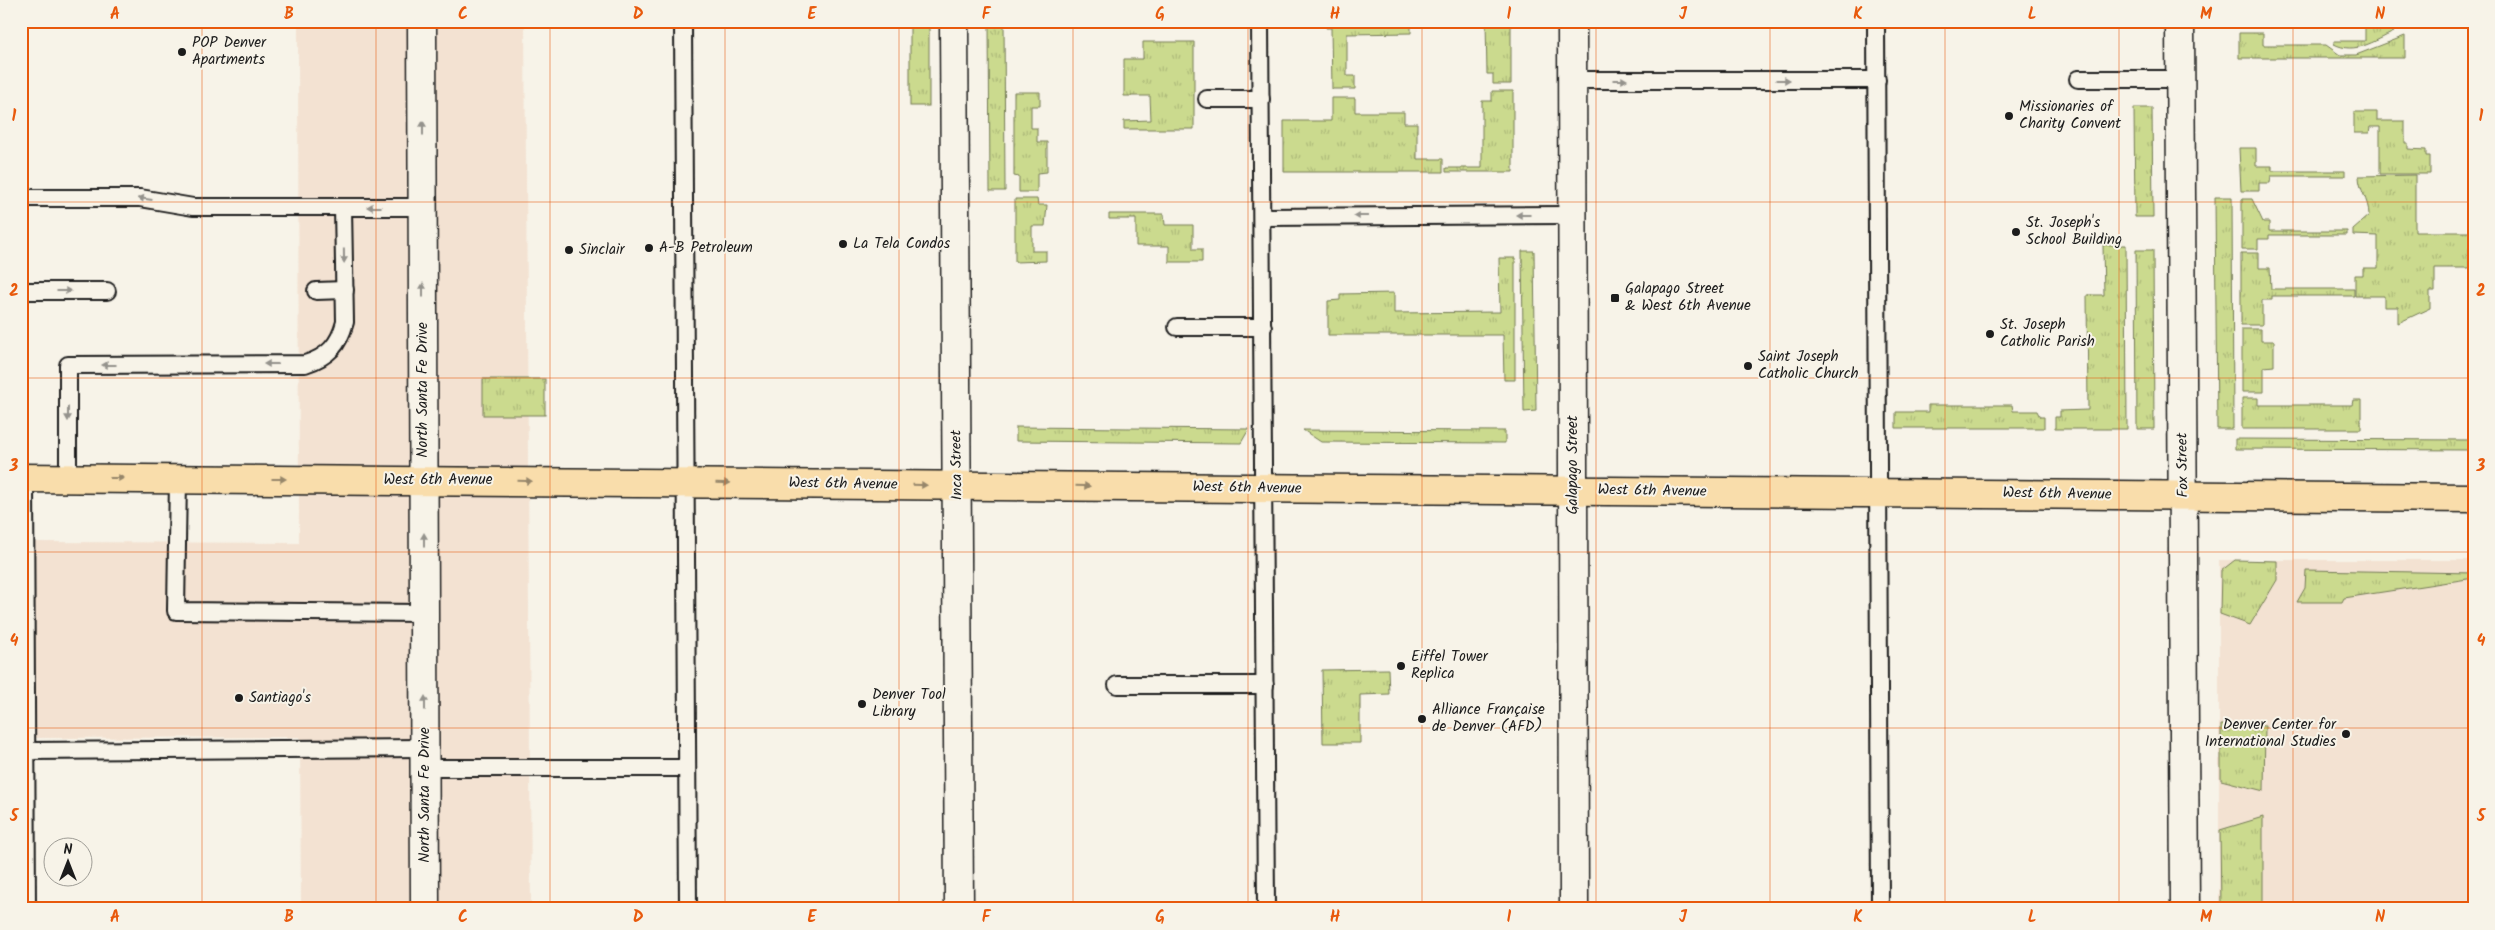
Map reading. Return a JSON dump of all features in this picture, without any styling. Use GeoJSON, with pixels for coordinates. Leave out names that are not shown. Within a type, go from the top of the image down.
{"type":"FeatureCollection","features":[{"type":"Feature","properties":{"kind":"main road","name":"West 6th Avenue"},"geometry":{"type":"LineString","coordinates":[[23,478],[2474,498]]}},
{"type":"Feature","properties":{"kind":"street","name":"North Santa Fe Drive"},"geometry":{"type":"LineString","coordinates":[[422,21],[425,909]]}},
{"type":"Feature","properties":{"kind":"street","name":"Inca Street"},"geometry":{"type":"LineString","coordinates":[[954,21],[959,909]]}},
{"type":"Feature","properties":{"kind":"street","name":"Galapago Street"},"geometry":{"type":"LineString","coordinates":[[1572,21],[1574,909]]}},
{"type":"Feature","properties":{"kind":"street","name":"Fox Street"},"geometry":{"type":"LineString","coordinates":[[2180,21],[2185,909]]}},
{"type":"Feature","properties":{"kind":"lane"},"geometry":{"type":"LineString","coordinates":[[683,21],[688,909]]}},
{"type":"Feature","properties":{"kind":"lane"},"geometry":{"type":"LineString","coordinates":[[1260,21],[1266,909]]}},
{"type":"Feature","properties":{"kind":"lane"},"geometry":{"type":"LineString","coordinates":[[1876,21],[1880,909]]}},
{"type":"Feature","properties":{"kind":"lane"},"geometry":{"type":"LineString","coordinates":[[2078,79],[2180,79]]}},
{"type":"Feature","properties":{"kind":"lane"},"geometry":{"type":"LineString","coordinates":[[1572,80],[1877,80]]}},
{"type":"Feature","properties":{"kind":"lane"},"geometry":{"type":"LineString","coordinates":[[1207,99],[1261,99]]}},
{"type":"Feature","properties":{"kind":"lane"},"geometry":{"type":"LineString","coordinates":[[21,198],[140,198],[193,207],[423,207]]}},
{"type":"Feature","properties":{"kind":"lane"},"geometry":{"type":"LineString","coordinates":[[68,478],[68,365],[305,364],[320,360],[332,350],[341,338],[345,322],[343,207]]}},
{"type":"Feature","properties":{"kind":"lane"},"geometry":{"type":"LineString","coordinates":[[1262,217],[1572,215]]}},
{"type":"Feature","properties":{"kind":"lane"},"geometry":{"type":"LineString","coordinates":[[21,290],[107,291]]}},
{"type":"Feature","properties":{"kind":"lane"},"geometry":{"type":"LineString","coordinates":[[316,291],[345,290]]}},
{"type":"Feature","properties":{"kind":"lane"},"geometry":{"type":"LineString","coordinates":[[1177,327],[1263,327]]}},
{"type":"Feature","properties":{"kind":"lane"},"geometry":{"type":"LineString","coordinates":[[23,478],[27,909]]}},
{"type":"Feature","properties":{"kind":"lane"},"geometry":{"type":"LineString","coordinates":[[178,478],[176,610],[424,612]]}},
{"type":"Feature","properties":{"kind":"lane"},"geometry":{"type":"LineString","coordinates":[[1117,685],[1265,685]]}},
{"type":"Feature","properties":{"kind":"lane"},"geometry":{"type":"LineString","coordinates":[[26,751],[425,758],[687,768]]}},
{"type":"Feature","properties":{"kind":"shaded area"},"geometry":{"type":"Polygon","coordinates":[[[298,21],[525,21],[531,909],[301,909],[300,737],[21,738],[21,542],[299,543],[298,21]]]}},
{"type":"Feature","properties":{"kind":"shaded area","name":"Denver Center for International Studies"},"geometry":{"type":"Polygon","coordinates":[[[2219,560],[2474,560],[2474,909],[2219,909],[2219,560]]]}},
{"type":"Feature","properties":{"kind":"green space"},"geometry":{"type":"Polygon","coordinates":[[[910,21],[929,21],[929,106],[910,106],[910,21]]]}},
{"type":"Feature","properties":{"kind":"green space"},"geometry":{"type":"Polygon","coordinates":[[[989,21],[1004,21],[1005,191],[990,191],[989,21]]]}},
{"type":"Feature","properties":{"kind":"green space"},"geometry":{"type":"Polygon","coordinates":[[[1326,21],[1411,21],[1411,33],[1347,34],[1347,76],[1355,76],[1355,89],[1332,89],[1331,28],[1326,28],[1326,21]]]}},
{"type":"Feature","properties":{"kind":"green space"},"geometry":{"type":"Polygon","coordinates":[[[1486,21],[1511,21],[1511,84],[1493,84],[1493,74],[1487,74],[1486,21]]]}},
{"type":"Feature","properties":{"kind":"green space"},"geometry":{"type":"Polygon","coordinates":[[[2365,21],[2378,21],[2394,32],[2364,46],[2349,48],[2334,44],[2334,41],[2365,41],[2365,21]]]}},
{"type":"Feature","properties":{"kind":"green space"},"geometry":{"type":"Polygon","coordinates":[[[2239,33],[2263,33],[2263,45],[2326,45],[2340,55],[2356,55],[2405,36],[2405,58],[2239,58],[2239,33]]]}},
{"type":"Feature","properties":{"kind":"green space"},"geometry":{"type":"Polygon","coordinates":[[[1143,42],[1194,42],[1194,129],[1124,129],[1124,121],[1151,120],[1150,96],[1124,96],[1124,59],[1143,59],[1143,42]]]}},
{"type":"Feature","properties":{"kind":"green space"},"geometry":{"type":"Polygon","coordinates":[[[1492,91],[1513,91],[1513,172],[1446,172],[1446,168],[1482,168],[1482,101],[1492,101],[1492,91]]]}},
{"type":"Feature","properties":{"kind":"green space"},"geometry":{"type":"Polygon","coordinates":[[[1014,92],[1040,92],[1040,106],[1031,106],[1031,128],[1037,128],[1037,142],[1047,142],[1047,172],[1037,173],[1037,192],[1019,192],[1019,177],[1014,176],[1014,92]]]}},
{"type":"Feature","properties":{"kind":"green space"},"geometry":{"type":"Polygon","coordinates":[[[1331,98],[1355,98],[1355,112],[1404,112],[1404,123],[1417,123],[1417,159],[1443,159],[1443,172],[1284,172],[1284,121],[1331,121],[1331,98]]]}},
{"type":"Feature","properties":{"kind":"green space"},"geometry":{"type":"Polygon","coordinates":[[[2134,108],[2152,108],[2153,217],[2135,217],[2134,108]]]}},
{"type":"Feature","properties":{"kind":"green space"},"geometry":{"type":"Polygon","coordinates":[[[2354,112],[2377,112],[2377,121],[2405,121],[2405,143],[2408,143],[2408,149],[2426,150],[2426,156],[2430,156],[2430,174],[2380,174],[2380,127],[2370,127],[2369,133],[2354,133],[2354,112]]]}},
{"type":"Feature","properties":{"kind":"green space"},"geometry":{"type":"Polygon","coordinates":[[[2239,148],[2256,148],[2256,166],[2272,166],[2272,171],[2345,171],[2345,176],[2271,176],[2270,183],[2259,183],[2259,191],[2241,191],[2239,148]]]}},
{"type":"Feature","properties":{"kind":"green space"},"geometry":{"type":"Polygon","coordinates":[[[2415,175],[2415,232],[2471,232],[2469,268],[2435,268],[2435,291],[2430,291],[2430,308],[2398,323],[2398,307],[2384,307],[2384,296],[2355,296],[2355,275],[2363,275],[2363,268],[2378,268],[2378,236],[2353,235],[2353,229],[2369,215],[2359,176],[2415,175]]]}},
{"type":"Feature","properties":{"kind":"green space"},"geometry":{"type":"Polygon","coordinates":[[[2215,197],[2232,197],[2233,429],[2217,429],[2215,197]]]}},
{"type":"Feature","properties":{"kind":"green space"},"geometry":{"type":"Polygon","coordinates":[[[1015,199],[1037,199],[1038,205],[1047,205],[1045,226],[1032,226],[1032,251],[1046,251],[1046,261],[1015,262],[1015,199]]]}},
{"type":"Feature","properties":{"kind":"green space"},"geometry":{"type":"Polygon","coordinates":[[[2242,199],[2252,199],[2263,222],[2269,222],[2269,231],[2347,231],[2347,235],[2269,235],[2269,239],[2258,239],[2258,249],[2242,249],[2242,199]]]}},
{"type":"Feature","properties":{"kind":"green space"},"geometry":{"type":"Polygon","coordinates":[[[1109,214],[1164,214],[1165,225],[1193,225],[1193,249],[1202,249],[1202,262],[1169,262],[1169,246],[1136,246],[1136,219],[1109,219],[1109,214]]]}},
{"type":"Feature","properties":{"kind":"green space"},"geometry":{"type":"Polygon","coordinates":[[[2103,245],[2126,245],[2127,429],[2055,429],[2055,417],[2060,417],[2060,411],[2088,410],[2087,295],[2104,295],[2103,245]]]}},
{"type":"Feature","properties":{"kind":"green space"},"geometry":{"type":"Polygon","coordinates":[[[2136,250],[2153,250],[2154,429],[2137,429],[2136,250]]]}},
{"type":"Feature","properties":{"kind":"green space"},"geometry":{"type":"Polygon","coordinates":[[[1522,251],[1534,251],[1536,411],[1524,412],[1522,251]]]}},
{"type":"Feature","properties":{"kind":"green space"},"geometry":{"type":"Polygon","coordinates":[[[2241,253],[2259,253],[2259,268],[2270,268],[2271,289],[2354,289],[2354,296],[2272,296],[2272,300],[2262,300],[2262,325],[2241,325],[2241,253]]]}},
{"type":"Feature","properties":{"kind":"green space"},"geometry":{"type":"Polygon","coordinates":[[[1499,258],[1515,258],[1515,380],[1504,380],[1503,335],[1328,335],[1328,301],[1340,300],[1340,294],[1394,293],[1394,313],[1500,312],[1499,258]]]}},
{"type":"Feature","properties":{"kind":"green space"},"geometry":{"type":"Polygon","coordinates":[[[2242,329],[2261,329],[2261,341],[2274,341],[2274,366],[2264,367],[2264,392],[2242,392],[2242,329]]]}},
{"type":"Feature","properties":{"kind":"green space"},"geometry":{"type":"Polygon","coordinates":[[[483,379],[545,379],[545,415],[483,415],[483,379]]]}},
{"type":"Feature","properties":{"kind":"green space"},"geometry":{"type":"Polygon","coordinates":[[[2242,398],[2258,398],[2258,405],[2352,405],[2353,400],[2361,400],[2361,429],[2242,429],[2242,398]]]}},
{"type":"Feature","properties":{"kind":"green space"},"geometry":{"type":"Polygon","coordinates":[[[1928,405],[2012,405],[2013,411],[2037,411],[2040,417],[2044,417],[2044,428],[1896,428],[1896,412],[1928,412],[1928,405]]]}},
{"type":"Feature","properties":{"kind":"green space"},"geometry":{"type":"Polygon","coordinates":[[[1016,427],[1249,429],[1241,443],[1016,441],[1016,427]]]}},
{"type":"Feature","properties":{"kind":"green space"},"geometry":{"type":"Polygon","coordinates":[[[1303,430],[1505,431],[1505,443],[1321,442],[1303,430]]]}},
{"type":"Feature","properties":{"kind":"green space"},"geometry":{"type":"Polygon","coordinates":[[[2235,439],[2474,440],[2474,450],[2235,449],[2235,439]]]}},
{"type":"Feature","properties":{"kind":"green space"},"geometry":{"type":"Polygon","coordinates":[[[2235,560],[2277,561],[2277,580],[2250,625],[2220,614],[2221,571],[2235,560]]]}},
{"type":"Feature","properties":{"kind":"green space"},"geometry":{"type":"Polygon","coordinates":[[[2306,570],[2474,573],[2474,578],[2344,598],[2342,602],[2297,602],[2305,588],[2306,570]]]}},
{"type":"Feature","properties":{"kind":"green space"},"geometry":{"type":"Polygon","coordinates":[[[1388,669],[1389,694],[1360,695],[1360,743],[1323,743],[1322,670],[1388,669]]]}},
{"type":"Feature","properties":{"kind":"green space"},"geometry":{"type":"Polygon","coordinates":[[[2221,725],[2265,726],[2264,791],[2221,780],[2221,725]]]}},
{"type":"Feature","properties":{"kind":"green space"},"geometry":{"type":"Polygon","coordinates":[[[2263,817],[2263,909],[2221,909],[2220,830],[2263,817]]]}},
{"type":"Feature","properties":{"kind":"place","name":"POP Denver Apartments"},"geometry":{"type":"Point","coordinates":[182,52]}},
{"type":"Feature","properties":{"kind":"place","name":"Missionaries of Charity Convent"},"geometry":{"type":"Point","coordinates":[2009,116]}},
{"type":"Feature","properties":{"kind":"place","name":"St. Joseph's School Building"},"geometry":{"type":"Point","coordinates":[2016,232]}},
{"type":"Feature","properties":{"kind":"place","name":"La Tela Condos"},"geometry":{"type":"Point","coordinates":[843,244]}},
{"type":"Feature","properties":{"kind":"place","name":"A-B Petroleum"},"geometry":{"type":"Point","coordinates":[649,248]}},
{"type":"Feature","properties":{"kind":"place","name":"Sinclair"},"geometry":{"type":"Point","coordinates":[569,250]}},
{"type":"Feature","properties":{"kind":"place","name":"Galapago Street & West 6th Avenue"},"geometry":{"type":"Point","coordinates":[1615,298]}},
{"type":"Feature","properties":{"kind":"place","name":"St. Joseph Catholic Parish"},"geometry":{"type":"Point","coordinates":[1990,334]}},
{"type":"Feature","properties":{"kind":"place","name":"Saint Joseph Catholic Church"},"geometry":{"type":"Point","coordinates":[1748,366]}},
{"type":"Feature","properties":{"kind":"place","name":"Eiffel Tower Replica"},"geometry":{"type":"Point","coordinates":[1401,666]}},
{"type":"Feature","properties":{"kind":"place","name":"Santiago's"},"geometry":{"type":"Point","coordinates":[239,698]}},
{"type":"Feature","properties":{"kind":"place","name":"Denver Tool Library"},"geometry":{"type":"Point","coordinates":[862,704]}},
{"type":"Feature","properties":{"kind":"place","name":"Alliance Française de Denver (AFD)"},"geometry":{"type":"Point","coordinates":[1422,719]}},
{"type":"Feature","properties":{"kind":"place","name":"Denver Center for International Studies"},"geometry":{"type":"Point","coordinates":[2346,734]}}]}
